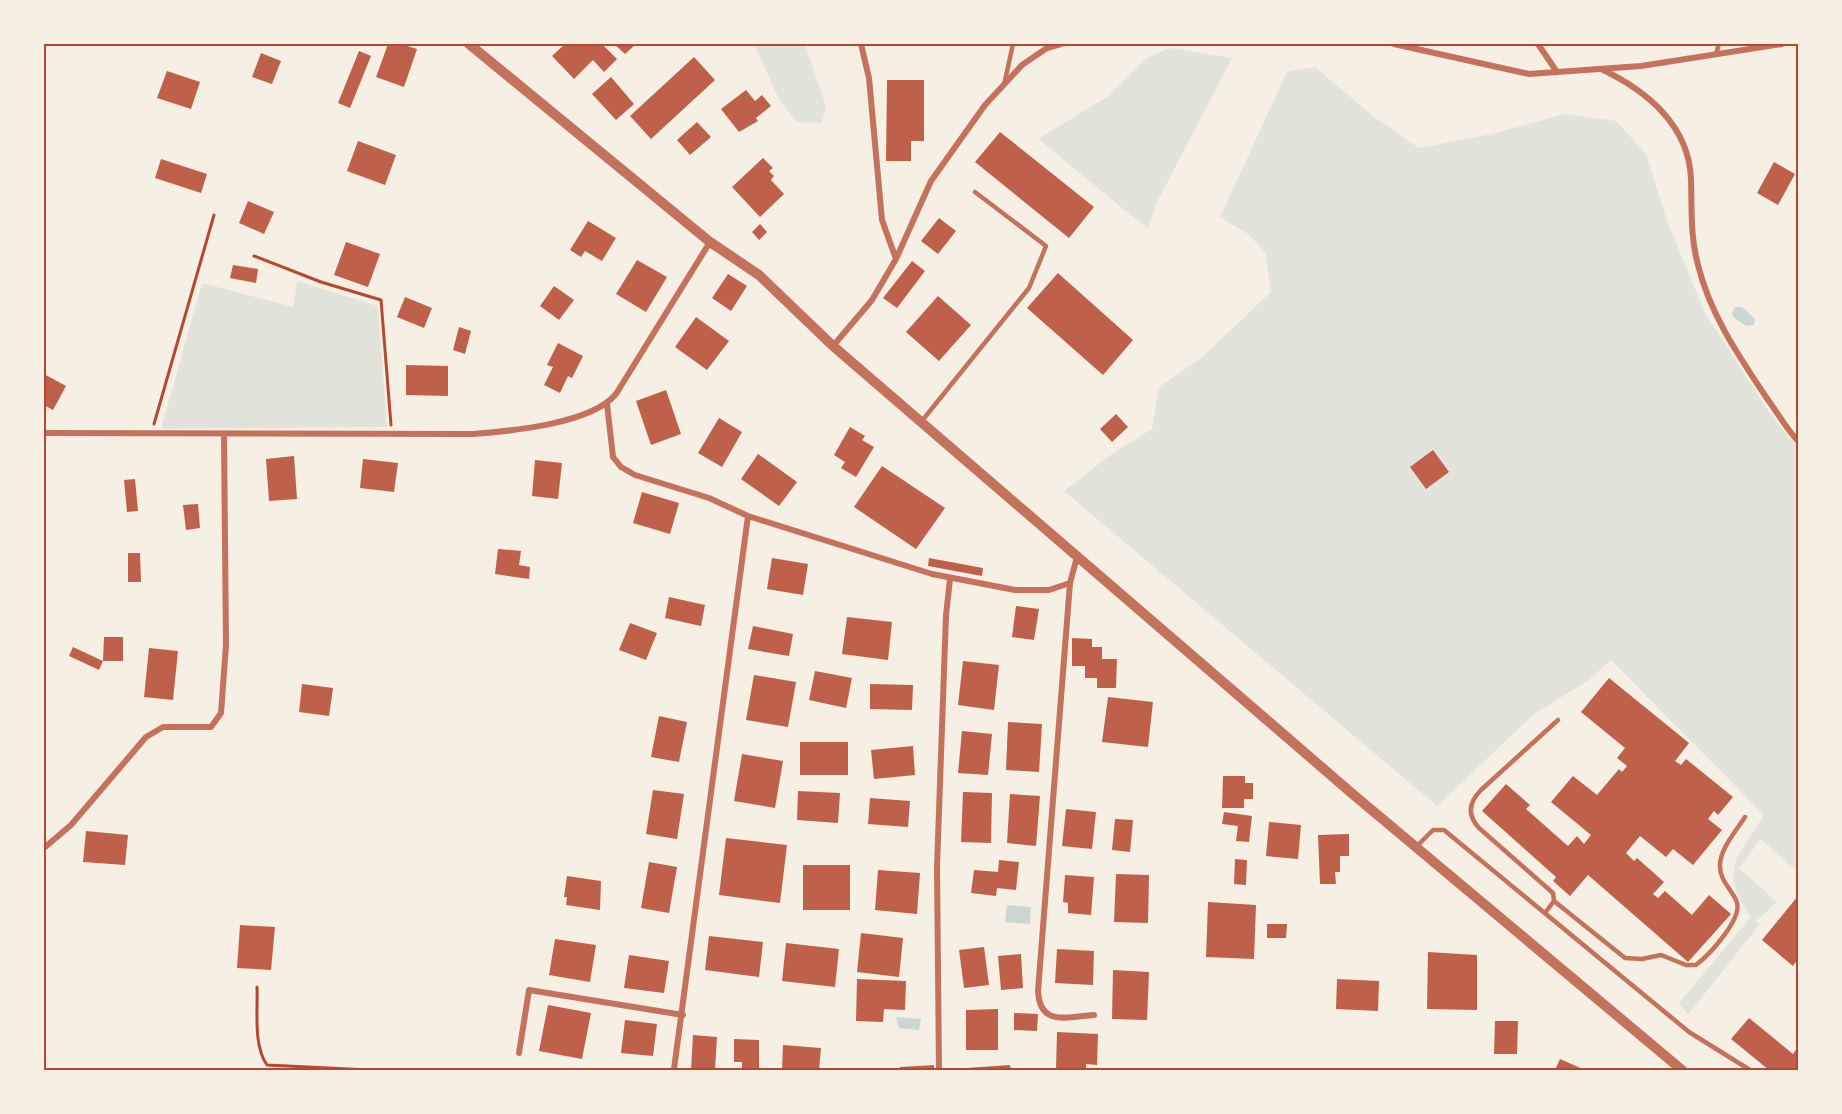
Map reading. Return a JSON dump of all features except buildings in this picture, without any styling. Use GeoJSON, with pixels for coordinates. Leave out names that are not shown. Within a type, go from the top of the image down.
{"type":"FeatureCollection","features":[{"type":"Feature","properties":{"kind":"street"},"geometry":{"type":"LineString","coordinates":[[469,44],[710,242],[759,275],[833,346],[1077,557],[1682,1071]]}},
{"type":"Feature","properties":{"kind":"street"},"geometry":{"type":"LineString","coordinates":[[861,44],[869,78],[882,220],[896,260]]}},
{"type":"Feature","properties":{"kind":"street"},"geometry":{"type":"LineString","coordinates":[[833,346],[872,300],[896,260],[931,181],[985,105],[1022,65],[1047,48],[1060,44]]}},
{"type":"Feature","properties":{"kind":"street"},"geometry":{"type":"LineString","coordinates":[[1394,44],[1529,74],[1641,66],[1782,44]]}},
{"type":"Feature","properties":{"kind":"street"},"geometry":{"type":"LineString","coordinates":[[1538,44],[1557,72]]}},
{"type":"Feature","properties":{"kind":"street"},"geometry":{"type":"LineString","coordinates":[[1601,69],[1623,79],[1651,99],[1681,138],[1691,177],[1690,210],[1698,264],[1718,323],[1798,441]]}},
{"type":"Feature","properties":{"kind":"street"},"geometry":{"type":"LineString","coordinates":[[44,433],[473,434],[509,430],[583,414],[607,404],[620,388],[710,242]]}},
{"type":"Feature","properties":{"kind":"street"},"geometry":{"type":"LineString","coordinates":[[607,404],[612,452],[621,467],[635,475],[709,498],[748,516],[951,579],[1033,591],[1070,583]]}},
{"type":"Feature","properties":{"kind":"street"},"geometry":{"type":"LineString","coordinates":[[44,848],[71,825],[146,737],[163,727],[211,727],[221,713],[226,645],[224,435]]}},
{"type":"Feature","properties":{"kind":"street"},"geometry":{"type":"LineString","coordinates":[[674,1070],[748,516]]}},
{"type":"Feature","properties":{"kind":"street"},"geometry":{"type":"LineString","coordinates":[[1077,557],[1070,583],[1038,991],[1040,1006],[1048,1015],[1061,1018],[1094,1015]]}},
{"type":"Feature","properties":{"kind":"street"},"geometry":{"type":"LineString","coordinates":[[939,1071],[937,867],[946,615],[951,579]]}},
{"type":"Feature","properties":{"kind":"street"},"geometry":{"type":"LineString","coordinates":[[519,1053],[529,990],[683,1015]]}},
{"type":"Feature","properties":{"kind":"lane"},"geometry":{"type":"LineString","coordinates":[[1004,85],[1013,44]]}},
{"type":"Feature","properties":{"kind":"lane"},"geometry":{"type":"LineString","coordinates":[[1716,54],[1719,44]]}},
{"type":"Feature","properties":{"kind":"lane"},"geometry":{"type":"LineString","coordinates":[[921,422],[1029,288],[1046,246],[975,192]]}},
{"type":"Feature","properties":{"kind":"lane"},"geometry":{"type":"LineString","coordinates":[[1558,720],[1477,794],[1470,810],[1474,823],[1553,894],[1554,901],[1625,958],[1642,959],[1661,955],[1686,965],[1696,964],[1736,918],[1738,905],[1723,879],[1720,867],[1725,848],[1745,817]]}},
{"type":"Feature","properties":{"kind":"lane"},"geometry":{"type":"LineString","coordinates":[[1416,847],[1433,830],[1444,830],[1689,1032],[1750,1071]]}},
{"type":"Feature","properties":{"kind":"lane"},"geometry":{"type":"LineString","coordinates":[[1545,913],[1554,901]]}},
{"type":"Feature","properties":{"kind":"path"},"geometry":{"type":"LineString","coordinates":[[153,435],[155,418],[214,215]]}},
{"type":"Feature","properties":{"kind":"path"},"geometry":{"type":"LineString","coordinates":[[254,256],[321,282],[381,300],[392,434]]}},
{"type":"Feature","properties":{"kind":"path"},"geometry":{"type":"LineString","coordinates":[[257,987],[259,1042],[262,1058],[267,1065],[369,1071]]}},
{"type":"Feature","properties":{"kind":"shaded area"},"geometry":{"type":"Polygon","coordinates":[[[754,44],[805,44],[826,106],[822,123],[796,122],[779,99],[754,44]]]}},
{"type":"Feature","properties":{"kind":"shaded area"},"geometry":{"type":"Polygon","coordinates":[[[1169,48],[1232,58],[1157,202],[1148,229],[1038,139],[1107,97],[1147,58],[1169,48]]]}},
{"type":"Feature","properties":{"kind":"shaded area"},"geometry":{"type":"Polygon","coordinates":[[[1315,67],[1374,117],[1419,148],[1492,134],[1565,114],[1616,121],[1646,154],[1667,221],[1705,313],[1771,415],[1798,448],[1798,872],[1761,839],[1739,868],[1777,902],[1755,922],[1760,924],[1688,1015],[1679,1003],[1751,917],[1735,888],[1733,876],[1739,854],[1764,815],[1611,660],[1586,682],[1534,714],[1437,806],[1064,491],[1113,453],[1152,429],[1159,387],[1201,358],[1271,292],[1265,252],[1248,234],[1220,217],[1287,72],[1315,67]]]}},
{"type":"Feature","properties":{"kind":"shaded area"},"geometry":{"type":"Polygon","coordinates":[[[297,281],[378,306],[387,427],[161,429],[202,283],[293,307],[297,281]]]}},
{"type":"Feature","properties":{"kind":"shaded area"},"geometry":{"type":"Polygon","coordinates":[[[1735,307],[1742,307],[1755,319],[1754,325],[1747,326],[1734,318],[1732,313],[1735,307]]]}},
{"type":"Feature","properties":{"kind":"shaded area"},"geometry":{"type":"Polygon","coordinates":[[[1007,905],[1031,907],[1030,924],[1005,922],[1007,905]]]}},
{"type":"Feature","properties":{"kind":"shaded area"},"geometry":{"type":"Polygon","coordinates":[[[896,1017],[921,1019],[919,1030],[899,1028],[896,1017]]]}}]}
